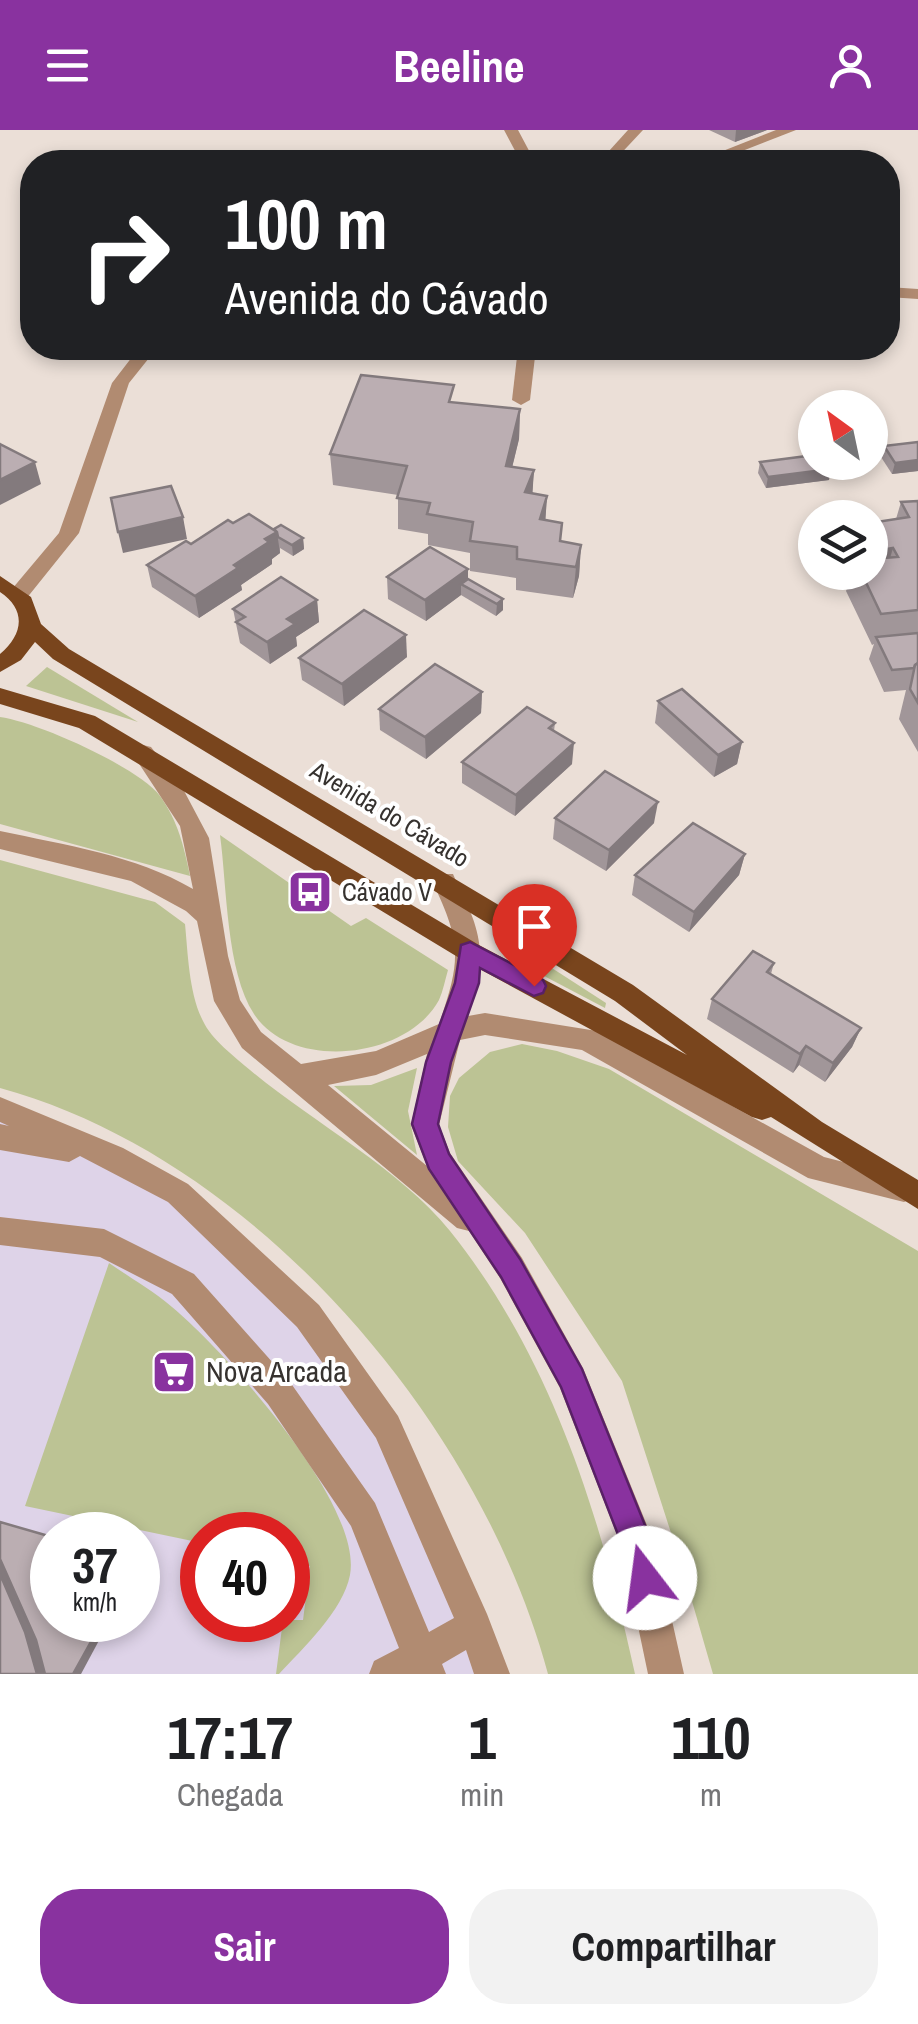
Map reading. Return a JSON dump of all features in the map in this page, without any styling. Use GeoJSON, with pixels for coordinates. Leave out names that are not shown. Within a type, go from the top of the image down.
{"type":"FeatureCollection","features":[{"type":"Feature","properties":{"kind":"main road"},"geometry":{"type":"LineString","coordinates":[[0,665],[26,641],[30,627],[29,608],[10,588]]}},
{"type":"Feature","properties":{"kind":"main road","name":"Avenida do Cávado"},"geometry":{"type":"LineString","coordinates":[[30,627],[61,654],[444,881],[624,993],[812,1130],[912,1193]]}},
{"type":"Feature","properties":{"kind":"main road","name":"Avenida do Cávado"},"geometry":{"type":"LineString","coordinates":[[0,696],[87,722],[470,952],[736,1096],[812,1130]]}},
{"type":"Feature","properties":{"kind":"street"},"geometry":{"type":"LineString","coordinates":[[617,150],[636,130]]}},
{"type":"Feature","properties":{"kind":"street"},"geometry":{"type":"LineString","coordinates":[[735,150],[789,130]]}},
{"type":"Feature","properties":{"kind":"street"},"geometry":{"type":"LineString","coordinates":[[10,588],[70,532],[122,378],[135,360]]}},
{"type":"Feature","properties":{"kind":"street"},"geometry":{"type":"LineString","coordinates":[[521,400],[526,360]]}},
{"type":"Feature","properties":{"kind":"street"},"geometry":{"type":"LineString","coordinates":[[142,752],[181,800],[198,841],[222,989],[236,1026],[268,1059],[297,1076],[486,1234]]}},
{"type":"Feature","properties":{"kind":"street"},"geometry":{"type":"LineString","coordinates":[[0,840],[153,881],[178,892],[210,918]]}},
{"type":"Feature","properties":{"kind":"street"},"geometry":{"type":"LineString","coordinates":[[444,881],[460,914],[470,952],[467,983],[425,1124],[438,1160],[510,1268],[572,1379],[638,1545],[666,1674]]}},
{"type":"Feature","properties":{"kind":"street"},"geometry":{"type":"LineString","coordinates":[[297,1076],[344,1074],[383,1064],[450,1031],[485,1024],[586,1039],[818,1169],[912,1193]]}},
{"type":"Feature","properties":{"kind":"street"},"geometry":{"type":"LineString","coordinates":[[0,1109],[112,1156],[178,1193],[308,1316],[387,1428],[475,1626],[492,1674]]}},
{"type":"Feature","properties":{"kind":"street"},"geometry":{"type":"LineString","coordinates":[[0,1137],[112,1156]]}},
{"type":"Feature","properties":{"kind":"street"},"geometry":{"type":"LineString","coordinates":[[0,1232],[104,1243],[183,1284],[279,1394],[363,1515],[425,1665]]}},
{"type":"Feature","properties":{"kind":"street"},"geometry":{"type":"LineString","coordinates":[[387,1674],[425,1665],[475,1626]]}},
{"type":"Feature","properties":{"kind":"shaded area","name":"Nova Arcada"},"geometry":{"type":"Polygon","coordinates":[[[0,1109],[178,1193],[387,1427],[492,1674],[0,1674],[0,1109]]]}},
{"type":"Feature","properties":{"kind":"green space"},"geometry":{"type":"Polygon","coordinates":[[[47,667],[138,722],[26,686],[47,667]]]}},
{"type":"Feature","properties":{"kind":"green space"},"geometry":{"type":"Polygon","coordinates":[[[0,717],[38,727],[86,748],[148,784],[171,815],[190,876],[0,824],[0,717]]]}},
{"type":"Feature","properties":{"kind":"green space"},"geometry":{"type":"Polygon","coordinates":[[[220,835],[351,926],[366,918],[448,970],[439,1000],[423,1020],[376,1046],[349,1051],[321,1051],[294,1045],[272,1032],[254,1014],[238,975],[220,835]]]}},
{"type":"Feature","properties":{"kind":"green space"},"geometry":{"type":"Polygon","coordinates":[[[0,860],[155,902],[185,924],[195,999],[212,1034],[274,1089],[406,1187],[450,1231],[517,1332],[568,1441],[606,1556],[635,1674],[548,1674],[516,1580],[470,1486],[413,1397],[345,1313],[268,1238],[184,1174],[94,1123],[0,1088],[0,860]]]}},
{"type":"Feature","properties":{"kind":"green space"},"geometry":{"type":"Polygon","coordinates":[[[510,941],[606,1003],[605,1008],[504,955],[510,941]]]}},
{"type":"Feature","properties":{"kind":"green space"},"geometry":{"type":"Polygon","coordinates":[[[522,1044],[609,1069],[918,1251],[918,1674],[713,1674],[622,1381],[525,1233],[458,1161],[448,1127],[450,1096],[459,1078],[490,1052],[522,1044]]]}},
{"type":"Feature","properties":{"kind":"green space"},"geometry":{"type":"Polygon","coordinates":[[[417,1068],[408,1111],[417,1155],[334,1086],[371,1085],[417,1068]]]}},
{"type":"Feature","properties":{"kind":"green space"},"geometry":{"type":"Polygon","coordinates":[[[109,1263],[149,1289],[195,1328],[286,1431],[335,1509],[348,1545],[350,1575],[339,1602],[310,1640],[310,1512],[180,1512],[180,1538],[160,1534],[160,1512],[54,1512],[25,1506],[109,1263]]]}},
{"type":"Feature","properties":{"kind":"green space"},"geometry":{"type":"Polygon","coordinates":[[[280,1642],[308,1642],[279,1674],[280,1642]]]}},
{"type":"Feature","properties":{"kind":"building"},"geometry":{"type":"Polygon","coordinates":[[[361,375],[454,385],[449,402],[520,409],[506,466],[534,470],[525,492],[547,496],[540,519],[562,523],[560,541],[581,545],[576,567],[517,559],[517,547],[470,541],[473,522],[427,514],[430,503],[397,498],[407,466],[330,454],[361,375]]]}},
{"type":"Feature","properties":{"kind":"building"},"geometry":{"type":"Polygon","coordinates":[[[918,442],[918,460],[895,463],[888,446],[918,442]]]}},
{"type":"Feature","properties":{"kind":"building"},"geometry":{"type":"Polygon","coordinates":[[[0,444],[35,462],[0,480],[0,444]]]}},
{"type":"Feature","properties":{"kind":"building"},"geometry":{"type":"Polygon","coordinates":[[[798,457],[798,473],[768,477],[760,462],[798,457]]]}},
{"type":"Feature","properties":{"kind":"building"},"geometry":{"type":"Polygon","coordinates":[[[171,486],[183,517],[118,532],[111,498],[171,486]]]}},
{"type":"Feature","properties":{"kind":"building"},"geometry":{"type":"Polygon","coordinates":[[[918,501],[918,610],[881,614],[870,590],[888,590],[888,558],[898,557],[893,548],[888,549],[888,520],[909,517],[901,502],[918,501]]]}},
{"type":"Feature","properties":{"kind":"building"},"geometry":{"type":"Polygon","coordinates":[[[249,514],[277,532],[265,539],[269,542],[234,565],[238,568],[195,596],[147,565],[186,541],[191,544],[228,520],[233,523],[249,514]]]}},
{"type":"Feature","properties":{"kind":"building"},"geometry":{"type":"Polygon","coordinates":[[[281,525],[303,538],[292,545],[278,537],[274,529],[281,525]]]}},
{"type":"Feature","properties":{"kind":"building"},"geometry":{"type":"Polygon","coordinates":[[[430,547],[468,569],[425,600],[387,577],[430,547]]]}},
{"type":"Feature","properties":{"kind":"building"},"geometry":{"type":"Polygon","coordinates":[[[281,577],[317,600],[287,619],[295,624],[267,642],[236,622],[245,617],[233,609],[281,577]]]}},
{"type":"Feature","properties":{"kind":"building"},"geometry":{"type":"Polygon","coordinates":[[[468,579],[503,599],[497,604],[461,584],[468,579]]]}},
{"type":"Feature","properties":{"kind":"building"},"geometry":{"type":"Polygon","coordinates":[[[364,610],[406,635],[342,684],[299,658],[364,610]]]}},
{"type":"Feature","properties":{"kind":"building"},"geometry":{"type":"Polygon","coordinates":[[[918,633],[918,663],[914,668],[892,670],[876,637],[918,633]]]}},
{"type":"Feature","properties":{"kind":"building"},"geometry":{"type":"Polygon","coordinates":[[[918,663],[918,703],[910,689],[918,663]]]}},
{"type":"Feature","properties":{"kind":"building"},"geometry":{"type":"Polygon","coordinates":[[[435,664],[482,692],[425,737],[379,709],[435,664]]]}},
{"type":"Feature","properties":{"kind":"building"},"geometry":{"type":"Polygon","coordinates":[[[682,689],[742,742],[718,755],[658,701],[682,689]]]}},
{"type":"Feature","properties":{"kind":"building"},"geometry":{"type":"Polygon","coordinates":[[[527,707],[555,723],[549,728],[574,743],[516,795],[462,762],[527,707]]]}},
{"type":"Feature","properties":{"kind":"building"},"geometry":{"type":"Polygon","coordinates":[[[605,771],[658,802],[609,850],[555,818],[605,771]]]}},
{"type":"Feature","properties":{"kind":"building"},"geometry":{"type":"Polygon","coordinates":[[[693,823],[745,854],[694,912],[635,875],[693,823]]]}},
{"type":"Feature","properties":{"kind":"building"},"geometry":{"type":"Polygon","coordinates":[[[753,951],[774,963],[767,972],[861,1028],[833,1063],[806,1046],[800,1054],[712,999],[753,951]]]}},
{"type":"Feature","properties":{"kind":"building"},"geometry":{"type":"Polygon","coordinates":[[[0,1522],[30,1531],[30,1626],[0,1559],[0,1522]]]}},
{"type":"Feature","properties":{"kind":"building"},"geometry":{"type":"Polygon","coordinates":[[[0,1574],[25,1632],[37,1674],[0,1674],[0,1574]]]}},
{"type":"Feature","properties":{"kind":"building"},"geometry":{"type":"Polygon","coordinates":[[[37,1642],[91,1642],[73,1674],[45,1674],[37,1642]]]}},
{"type":"Feature","properties":{"kind":"place","name":"Cávado V"},"geometry":{"type":"Point","coordinates":[310,892]}},
{"type":"Feature","properties":{"kind":"place","name":"Nova Arcada"},"geometry":{"type":"Point","coordinates":[174,1372]}},
{"type":"Feature","properties":{"kind":"route"},"geometry":{"type":"LineString","coordinates":[[534,986],[470,952],[467,983],[438,1062],[425,1124],[438,1160],[510,1268],[572,1379],[638,1545],[645,1578]]}}]}
